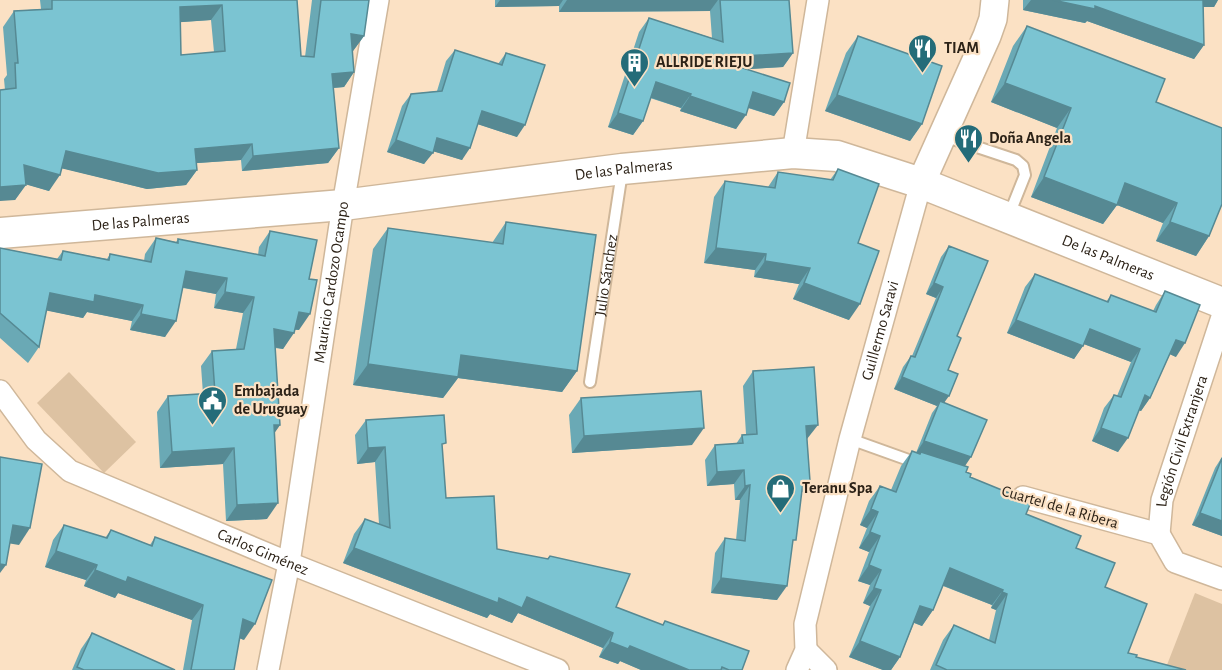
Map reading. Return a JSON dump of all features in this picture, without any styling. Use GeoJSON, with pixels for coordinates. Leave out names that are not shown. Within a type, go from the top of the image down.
{"type":"FeatureCollection","features":[{"type":"Feature","properties":{"kind":"main road","name":"De las Palmeras"},"geometry":{"type":"LineString","coordinates":[[0,233],[343,205],[622,169],[793,153],[837,156],[921,183],[1222,303]]}},
{"type":"Feature","properties":{"kind":"street","name":"Mauricio Cardozo Ocampo"},"geometry":{"type":"LineString","coordinates":[[268,670],[289,563],[343,205],[378,0]]}},
{"type":"Feature","properties":{"kind":"street"},"geometry":{"type":"LineString","coordinates":[[793,153],[818,0]]}},
{"type":"Feature","properties":{"kind":"street","name":"Guillermo Saravi"},"geometry":{"type":"LineString","coordinates":[[798,670],[806,650],[805,624],[850,439],[921,183],[987,36],[993,19],[995,0]]}},
{"type":"Feature","properties":{"kind":"street","name":"Legión Civil Extranjera"},"geometry":{"type":"LineString","coordinates":[[1159,534],[1162,500],[1222,317]]}},
{"type":"Feature","properties":{"kind":"street","name":"Carlos Giménez"},"geometry":{"type":"LineString","coordinates":[[0,392],[36,440],[70,471],[289,563],[558,670]]}},
{"type":"Feature","properties":{"kind":"street","name":"Cuartel de la Ribera"},"geometry":{"type":"LineString","coordinates":[[1018,496],[1159,534]]}},
{"type":"Feature","properties":{"kind":"street"},"geometry":{"type":"LineString","coordinates":[[1159,534],[1175,562],[1222,579]]}},
{"type":"Feature","properties":{"kind":"street"},"geometry":{"type":"LineString","coordinates":[[806,650],[826,670]]}},
{"type":"Feature","properties":{"kind":"lane"},"geometry":{"type":"LineString","coordinates":[[942,135],[1016,160],[1023,166],[1025,175],[1008,218]]}},
{"type":"Feature","properties":{"kind":"lane","name":"Julio Sánchez"},"geometry":{"type":"LineString","coordinates":[[590,382],[622,169]]}},
{"type":"Feature","properties":{"kind":"lane"},"geometry":{"type":"LineString","coordinates":[[850,439],[926,466]]}},
{"type":"Feature","properties":{"kind":"shaded area"},"geometry":{"type":"Polygon","coordinates":[[[69,372],[136,442],[104,473],[37,403],[69,372]]]}},
{"type":"Feature","properties":{"kind":"shaded area"},"geometry":{"type":"Polygon","coordinates":[[[1195,593],[1222,604],[1222,670],[1165,670],[1195,593]]]}},
{"type":"Feature","properties":{"kind":"building"},"geometry":{"type":"Polygon","coordinates":[[[52,0],[297,0],[301,56],[314,57],[321,0],[369,0],[364,36],[351,34],[354,72],[332,74],[339,148],[253,156],[252,144],[195,149],[197,170],[158,173],[66,151],[60,175],[24,165],[26,185],[0,187],[0,90],[16,88],[15,63],[18,63],[14,11],[52,9],[52,0]],[[222,5],[180,7],[181,55],[225,51],[222,5]]]}},
{"type":"Feature","properties":{"kind":"building"},"geometry":{"type":"Polygon","coordinates":[[[720,0],[789,0],[793,53],[711,58],[790,83],[784,102],[753,92],[746,115],[656,82],[643,121],[618,113],[649,18],[723,42],[720,0]]]}},
{"type":"Feature","properties":{"kind":"building"},"geometry":{"type":"Polygon","coordinates":[[[1053,0],[1203,0],[1204,45],[1095,6],[1095,9],[1053,0]]]}},
{"type":"Feature","properties":{"kind":"building"},"geometry":{"type":"Polygon","coordinates":[[[1027,26],[1165,79],[1156,102],[1222,128],[1222,204],[1209,236],[1170,222],[1177,203],[1125,183],[1117,205],[1044,177],[1071,108],[1005,83],[1027,26]]]}},
{"type":"Feature","properties":{"kind":"building"},"geometry":{"type":"Polygon","coordinates":[[[858,36],[942,66],[922,124],[837,95],[858,36]]]}},
{"type":"Feature","properties":{"kind":"building"},"geometry":{"type":"Polygon","coordinates":[[[455,50],[502,65],[506,53],[545,65],[525,125],[482,111],[470,148],[437,138],[433,153],[396,140],[411,94],[442,91],[455,50]]]}},
{"type":"Feature","properties":{"kind":"building"},"geometry":{"type":"Polygon","coordinates":[[[838,169],[879,184],[858,243],[879,251],[860,304],[804,283],[810,268],[765,261],[766,254],[716,248],[725,181],[775,188],[778,172],[833,180],[838,169]]]}},
{"type":"Feature","properties":{"kind":"building"},"geometry":{"type":"Polygon","coordinates":[[[506,222],[596,235],[577,371],[461,355],[458,377],[368,364],[388,228],[503,244],[506,222]]]}},
{"type":"Feature","properties":{"kind":"building"},"geometry":{"type":"Polygon","coordinates":[[[270,231],[317,240],[309,279],[317,280],[310,314],[299,312],[294,333],[274,329],[280,425],[274,425],[278,503],[237,505],[234,448],[172,452],[168,396],[215,393],[212,351],[244,349],[254,297],[225,292],[227,278],[186,271],[176,321],[141,314],[143,305],[95,295],[94,302],[50,293],[39,347],[0,313],[0,248],[61,260],[63,251],[109,260],[110,254],[151,262],[156,238],[178,243],[178,239],[265,256],[270,231]]]}},
{"type":"Feature","properties":{"kind":"building"},"geometry":{"type":"Polygon","coordinates":[[[949,246],[988,261],[957,336],[961,338],[948,370],[958,374],[949,396],[902,377],[911,356],[915,357],[943,287],[934,283],[949,246]]]}},
{"type":"Feature","properties":{"kind":"building"},"geometry":{"type":"Polygon","coordinates":[[[1035,274],[1108,302],[1111,295],[1156,312],[1165,291],[1200,305],[1185,343],[1176,340],[1150,398],[1145,395],[1128,438],[1101,428],[1114,395],[1121,397],[1140,349],[1090,329],[1083,346],[1016,320],[1035,274]]]}},
{"type":"Feature","properties":{"kind":"building"},"geometry":{"type":"Polygon","coordinates":[[[814,367],[818,425],[806,426],[810,481],[803,482],[796,540],[793,540],[787,586],[721,578],[725,538],[745,541],[750,485],[745,486],[744,470],[717,472],[715,445],[743,443],[742,435],[757,434],[753,371],[814,367]]]}},
{"type":"Feature","properties":{"kind":"building"},"geometry":{"type":"Polygon","coordinates":[[[701,391],[704,428],[584,436],[581,398],[701,391]]]}},
{"type":"Feature","properties":{"kind":"building"},"geometry":{"type":"Polygon","coordinates":[[[940,401],[987,420],[971,457],[924,441],[940,401]]]}},
{"type":"Feature","properties":{"kind":"building"},"geometry":{"type":"Polygon","coordinates":[[[444,415],[446,443],[442,444],[446,498],[494,496],[497,549],[548,559],[550,556],[630,574],[616,607],[663,625],[665,621],[749,651],[742,670],[729,670],[722,667],[721,670],[689,670],[630,646],[628,649],[610,642],[613,633],[527,597],[522,608],[499,598],[498,603],[354,548],[365,519],[390,528],[385,447],[368,448],[366,420],[444,415]]]}},
{"type":"Feature","properties":{"kind":"building"},"geometry":{"type":"Polygon","coordinates":[[[912,451],[968,467],[966,472],[971,474],[970,477],[1031,502],[1026,514],[1081,536],[1076,548],[1115,563],[1105,587],[1147,604],[1128,653],[1186,670],[947,670],[936,665],[954,625],[995,643],[1007,594],[1002,592],[1003,590],[950,568],[933,610],[920,606],[900,657],[860,641],[881,590],[874,588],[881,570],[869,565],[880,536],[870,532],[878,512],[871,509],[880,486],[896,492],[912,451]]]}},
{"type":"Feature","properties":{"kind":"building"},"geometry":{"type":"Polygon","coordinates":[[[0,457],[42,464],[30,528],[13,525],[6,565],[0,564],[0,457]]]}},
{"type":"Feature","properties":{"kind":"building"},"geometry":{"type":"Polygon","coordinates":[[[1222,458],[1222,521],[1200,513],[1222,458]]]}},
{"type":"Feature","properties":{"kind":"building"},"geometry":{"type":"Polygon","coordinates":[[[64,525],[107,538],[111,530],[152,546],[155,537],[272,580],[255,624],[243,619],[234,670],[191,670],[203,605],[128,577],[126,582],[95,570],[97,565],[56,551],[64,525]]]}},
{"type":"Feature","properties":{"kind":"building"},"geometry":{"type":"Polygon","coordinates":[[[92,633],[175,670],[84,670],[77,667],[92,633]]]}},
{"type":"Feature","properties":{"kind":"place","name":"TIAM"},"geometry":{"type":"Point","coordinates":[923,74]}},
{"type":"Feature","properties":{"kind":"place","name":"ALLRIDE RIEJU"},"geometry":{"type":"Point","coordinates":[635,88]}},
{"type":"Feature","properties":{"kind":"place","name":"Doña Angela"},"geometry":{"type":"Point","coordinates":[968,164]}},
{"type":"Feature","properties":{"kind":"place","name":"Embajada de Uruguay"},"geometry":{"type":"Point","coordinates":[213,426]}},
{"type":"Feature","properties":{"kind":"place","name":"Teranu Spa"},"geometry":{"type":"Point","coordinates":[781,514]}}]}
